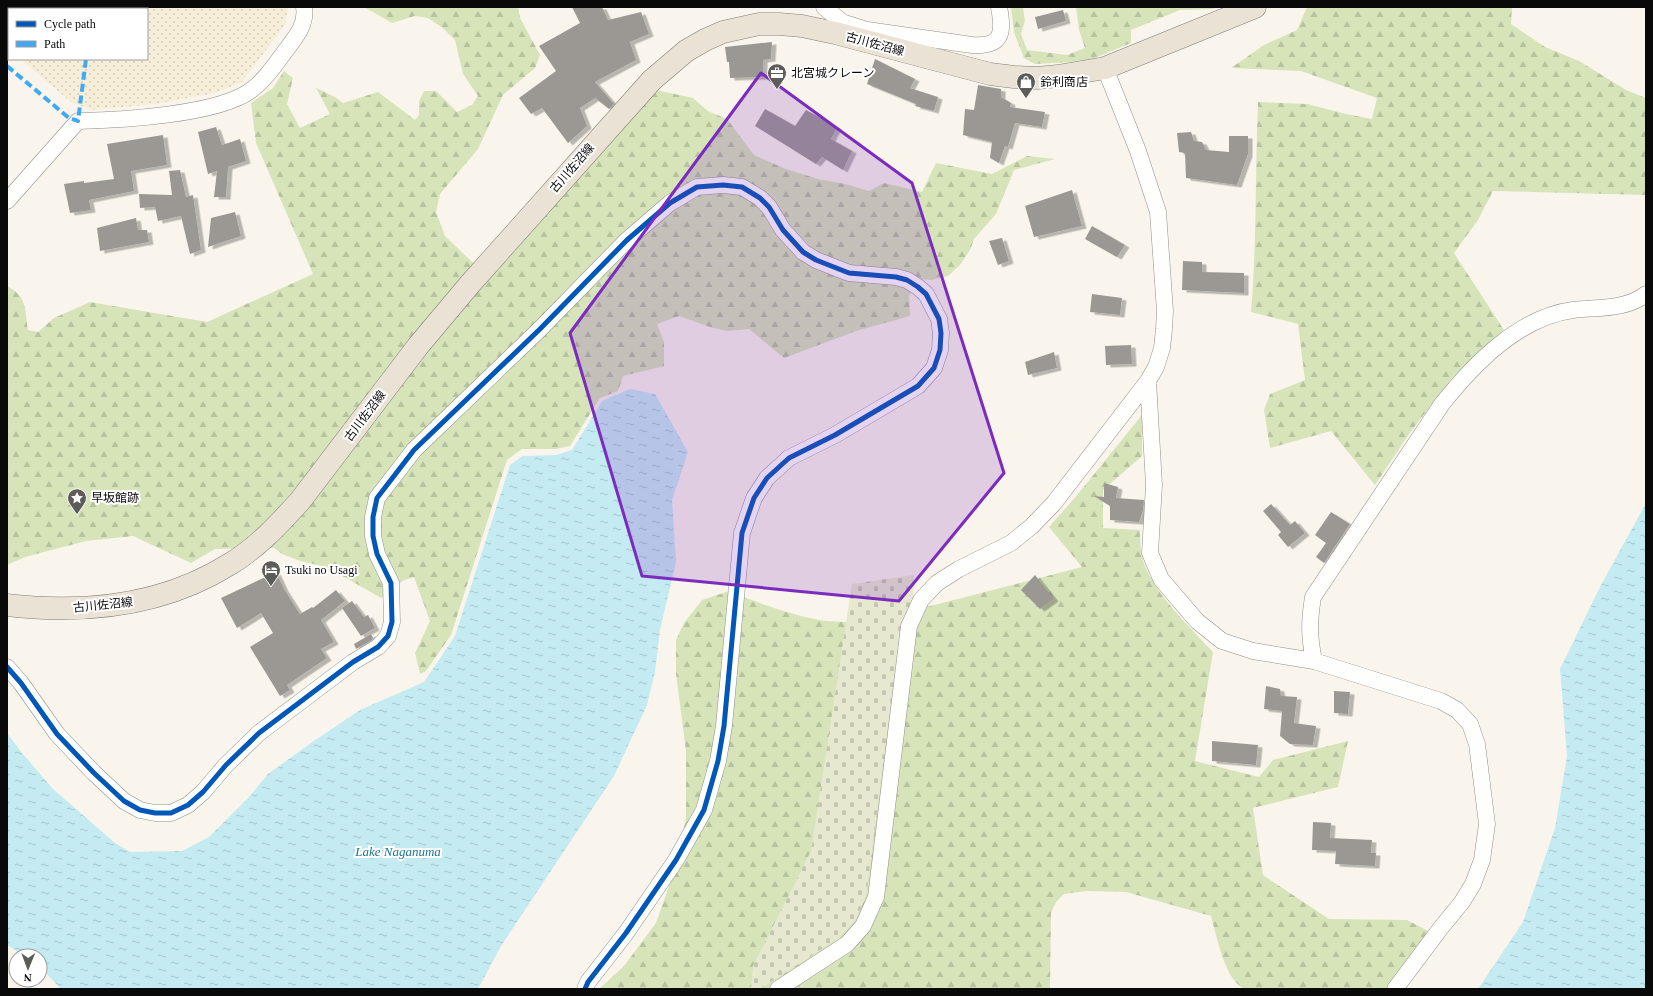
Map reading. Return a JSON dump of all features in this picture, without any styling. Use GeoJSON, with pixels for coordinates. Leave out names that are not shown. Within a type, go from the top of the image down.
{"type":"FeatureCollection","features":[{"type":"Feature","properties":{"kind":"main road","name":"古川佐沼線"},"geometry":{"type":"LineString","coordinates":[[7,605],[66,609],[97,608],[137,602],[174,592],[201,580],[231,564],[257,544],[282,521],[300,501],[418,346],[470,284],[598,138],[652,80],[686,51],[705,40],[723,32],[759,24],[802,26],[865,35],[965,68],[1014,77],[1058,76],[1105,68],[1255,7]]}},
{"type":"Feature","properties":{"kind":"street"},"geometry":{"type":"LineString","coordinates":[[7,200],[78,121],[118,120],[205,108],[238,98],[250,91],[269,74],[296,37],[305,16],[304,7]]}},
{"type":"Feature","properties":{"kind":"street"},"geometry":{"type":"LineString","coordinates":[[824,7],[842,22],[865,35],[983,46],[991,44],[997,39],[1001,32],[999,7]]}},
{"type":"Feature","properties":{"kind":"street"},"geometry":{"type":"LineString","coordinates":[[778,989],[847,944],[863,926],[876,897],[909,626],[921,600],[937,583],[959,569],[1011,543],[1032,526],[1054,503],[1148,381],[1156,367],[1162,348],[1165,311],[1158,212],[1138,151],[1105,68]]}},
{"type":"Feature","properties":{"kind":"street"},"geometry":{"type":"LineString","coordinates":[[7,667],[21,683],[57,734],[94,773],[124,801],[140,810],[155,813],[171,813],[188,806],[203,792],[226,765],[259,733],[353,662],[378,647],[388,636],[392,622],[391,583],[378,554],[373,536],[373,517],[377,498],[414,450],[540,329],[627,240],[670,204],[697,187],[723,185],[742,188],[760,198],[769,206],[783,230],[803,252],[816,260],[848,273],[896,277],[907,280],[918,286],[930,300],[939,319],[941,333],[940,350],[934,368],[918,386],[789,458],[767,478],[754,498],[742,532],[724,726],[718,761],[704,810],[676,860],[626,933],[588,982],[585,989]]}},
{"type":"Feature","properties":{"kind":"street"},"geometry":{"type":"LineString","coordinates":[[1314,661],[1309,621],[1313,597],[1442,404],[1463,378],[1489,353],[1538,319],[1572,310],[1598,309],[1624,304],[1646,294]]}},
{"type":"Feature","properties":{"kind":"street"},"geometry":{"type":"LineString","coordinates":[[1148,381],[1154,486],[1150,553],[1161,579],[1197,621],[1222,641],[1253,651],[1314,661],[1441,701],[1457,710],[1470,724],[1477,744],[1487,824],[1482,860],[1473,884],[1462,902],[1395,989]]}},
{"type":"Feature","properties":{"kind":"highlighted area"},"geometry":{"type":"Polygon","coordinates":[[[761,73],[912,183],[1004,473],[899,601],[642,576],[570,333],[761,73]]]}},
{"type":"Feature","properties":{"kind":"shaded area"},"geometry":{"type":"Polygon","coordinates":[[[7,7],[288,8],[285,25],[242,82],[215,93],[156,104],[92,110],[71,102],[21,60],[148,60],[148,8],[8,8],[8,48],[7,7]]]}},
{"type":"Feature","properties":{"kind":"green space"},"geometry":{"type":"Polygon","coordinates":[[[364,7],[518,7],[520,18],[540,55],[535,68],[503,95],[478,149],[440,194],[436,212],[445,236],[471,261],[490,275],[656,90],[693,98],[708,111],[727,119],[754,155],[786,169],[818,179],[845,184],[869,191],[884,183],[922,192],[936,163],[992,174],[1027,156],[1055,159],[1014,170],[996,214],[974,239],[970,250],[960,265],[948,276],[931,280],[919,279],[909,296],[910,316],[856,331],[784,358],[749,329],[727,331],[710,327],[679,316],[657,324],[664,342],[664,366],[623,376],[618,391],[600,398],[570,446],[556,449],[522,449],[507,460],[451,635],[426,671],[420,674],[415,653],[430,621],[414,577],[402,581],[381,598],[327,567],[300,561],[282,554],[274,548],[215,549],[191,563],[133,536],[86,541],[25,557],[7,565],[7,286],[14,290],[22,299],[28,330],[38,332],[54,318],[90,302],[207,322],[313,274],[256,143],[251,103],[273,88],[284,71],[293,78],[287,104],[300,128],[330,114],[316,88],[335,97],[343,103],[378,92],[415,120],[419,115],[419,101],[424,91],[436,91],[457,112],[472,105],[478,96],[463,74],[455,40],[443,28],[428,18],[415,16],[392,23],[364,7]]]}},
{"type":"Feature","properties":{"kind":"green space"},"geometry":{"type":"Polygon","coordinates":[[[1011,7],[1023,8],[1025,21],[1021,34],[1027,50],[1067,55],[1085,48],[1079,30],[1076,7],[1218,7],[1213,9],[1180,10],[1131,30],[1131,43],[1092,59],[1035,64],[1024,58],[1014,32],[1011,7]]]}},
{"type":"Feature","properties":{"kind":"green space"},"geometry":{"type":"Polygon","coordinates":[[[1307,7],[1512,7],[1511,24],[1545,47],[1579,61],[1626,90],[1646,98],[1646,195],[1493,191],[1478,220],[1454,253],[1504,330],[1452,378],[1409,434],[1375,485],[1331,431],[1270,448],[1264,410],[1270,394],[1305,380],[1298,324],[1251,312],[1254,260],[1258,102],[1307,104],[1372,119],[1377,98],[1301,71],[1231,68],[1264,45],[1297,30],[1307,7]]]}},
{"type":"Feature","properties":{"kind":"green space"},"geometry":{"type":"Polygon","coordinates":[[[1142,415],[1142,456],[1103,490],[1103,528],[1140,530],[1140,543],[1144,564],[1159,592],[1213,652],[1195,761],[1259,777],[1273,760],[1348,741],[1338,787],[1253,808],[1263,875],[1329,919],[1407,920],[1430,932],[1386,989],[1244,989],[1237,984],[1226,967],[1211,916],[1126,892],[1087,891],[1064,894],[1056,902],[1051,913],[1050,989],[599,989],[624,966],[656,923],[674,872],[686,818],[686,751],[676,674],[676,640],[684,623],[702,600],[729,591],[792,614],[814,619],[836,622],[872,621],[1082,567],[1049,527],[1078,494],[1142,415]]]}},
{"type":"Feature","properties":{"kind":"green space"},"geometry":{"type":"Polygon","coordinates":[[[914,575],[913,599],[901,627],[866,896],[856,920],[840,937],[760,989],[751,989],[753,966],[811,851],[852,584],[914,575]]]}},
{"type":"Feature","properties":{"kind":"water","name":"Lake Naganuma"},"geometry":{"type":"Polygon","coordinates":[[[630,389],[655,394],[688,452],[672,500],[676,562],[660,630],[655,672],[647,705],[614,776],[501,946],[478,989],[61,989],[48,975],[48,948],[12,948],[7,945],[7,733],[53,789],[115,843],[130,852],[182,851],[209,837],[250,796],[268,774],[311,743],[360,710],[424,682],[455,636],[510,465],[522,456],[556,455],[572,450],[602,401],[630,389]]]}},
{"type":"Feature","properties":{"kind":"water"},"geometry":{"type":"Polygon","coordinates":[[[1646,503],[1646,989],[1478,989],[1523,922],[1555,828],[1567,756],[1560,669],[1600,587],[1646,503]]]}},
{"type":"Feature","properties":{"kind":"building"},"geometry":{"type":"Polygon","coordinates":[[[572,7],[602,7],[608,20],[641,12],[649,34],[630,42],[636,60],[595,82],[614,104],[609,109],[595,98],[580,108],[587,126],[568,143],[542,108],[531,114],[519,98],[556,71],[539,46],[580,23],[572,7]]]}},
{"type":"Feature","properties":{"kind":"building"},"geometry":{"type":"Polygon","coordinates":[[[1063,10],[1066,21],[1038,29],[1035,17],[1063,10]]]}},
{"type":"Feature","properties":{"kind":"building"},"geometry":{"type":"Polygon","coordinates":[[[772,42],[771,59],[763,60],[763,77],[730,78],[729,62],[727,62],[725,47],[772,42]]]}},
{"type":"Feature","properties":{"kind":"building"},"geometry":{"type":"Polygon","coordinates":[[[875,59],[915,79],[910,88],[938,97],[934,111],[915,106],[916,104],[867,84],[875,59]]]}},
{"type":"Feature","properties":{"kind":"building"},"geometry":{"type":"Polygon","coordinates":[[[978,85],[1001,89],[1001,97],[1011,103],[1010,107],[1045,112],[1042,127],[1015,123],[1008,147],[1005,146],[999,163],[990,158],[992,142],[963,135],[965,109],[974,110],[978,85]]]}},
{"type":"Feature","properties":{"kind":"building"},"geometry":{"type":"Polygon","coordinates":[[[765,109],[795,126],[806,110],[837,127],[831,139],[852,151],[843,170],[822,157],[816,164],[755,126],[765,109]]]}},
{"type":"Feature","properties":{"kind":"building"},"geometry":{"type":"Polygon","coordinates":[[[216,127],[222,145],[240,139],[246,161],[228,167],[226,197],[214,197],[217,171],[208,174],[198,132],[216,127]]]}},
{"type":"Feature","properties":{"kind":"building"},"geometry":{"type":"Polygon","coordinates":[[[1191,132],[1194,141],[1202,142],[1206,150],[1229,152],[1229,136],[1248,136],[1248,154],[1237,185],[1186,178],[1185,153],[1179,152],[1177,133],[1191,132]]]}},
{"type":"Feature","properties":{"kind":"building"},"geometry":{"type":"Polygon","coordinates":[[[163,135],[167,165],[131,171],[134,191],[89,200],[91,210],[70,213],[64,184],[114,179],[107,144],[163,135]]]}},
{"type":"Feature","properties":{"kind":"building"},"geometry":{"type":"Polygon","coordinates":[[[180,170],[186,197],[193,195],[201,250],[190,254],[181,216],[158,221],[155,207],[140,208],[139,194],[172,195],[169,171],[180,170]]]}},
{"type":"Feature","properties":{"kind":"building"},"geometry":{"type":"Polygon","coordinates":[[[1072,190],[1082,226],[1034,237],[1025,206],[1072,190]]]}},
{"type":"Feature","properties":{"kind":"building"},"geometry":{"type":"Polygon","coordinates":[[[235,212],[241,236],[208,247],[211,218],[235,212]]]}},
{"type":"Feature","properties":{"kind":"building"},"geometry":{"type":"Polygon","coordinates":[[[136,218],[138,230],[147,230],[149,242],[100,251],[97,228],[136,218]]]}},
{"type":"Feature","properties":{"kind":"building"},"geometry":{"type":"Polygon","coordinates":[[[1092,226],[1125,245],[1117,257],[1085,239],[1092,226]]]}},
{"type":"Feature","properties":{"kind":"building"},"geometry":{"type":"Polygon","coordinates":[[[1002,238],[1009,261],[998,265],[989,241],[1002,238]]]}},
{"type":"Feature","properties":{"kind":"building"},"geometry":{"type":"Polygon","coordinates":[[[1183,261],[1202,262],[1202,272],[1244,273],[1244,293],[1182,290],[1183,261]]]}},
{"type":"Feature","properties":{"kind":"building"},"geometry":{"type":"Polygon","coordinates":[[[1092,294],[1122,298],[1120,315],[1090,312],[1092,294]]]}},
{"type":"Feature","properties":{"kind":"building"},"geometry":{"type":"Polygon","coordinates":[[[1131,345],[1132,364],[1106,365],[1105,346],[1131,345]]]}},
{"type":"Feature","properties":{"kind":"building"},"geometry":{"type":"Polygon","coordinates":[[[1054,352],[1057,368],[1028,375],[1025,362],[1054,352]]]}},
{"type":"Feature","properties":{"kind":"building"},"geometry":{"type":"Polygon","coordinates":[[[1104,483],[1118,487],[1116,498],[1144,500],[1143,510],[1139,522],[1110,520],[1110,506],[1094,496],[1104,497],[1104,483]]]}},
{"type":"Feature","properties":{"kind":"building"},"geometry":{"type":"Polygon","coordinates":[[[1271,504],[1290,525],[1295,521],[1305,533],[1288,547],[1278,535],[1281,532],[1263,511],[1271,504]]]}},
{"type":"Feature","properties":{"kind":"building"},"geometry":{"type":"Polygon","coordinates":[[[1331,512],[1350,524],[1324,563],[1316,557],[1326,543],[1315,535],[1331,512]]]}},
{"type":"Feature","properties":{"kind":"building"},"geometry":{"type":"Polygon","coordinates":[[[276,572],[284,589],[300,614],[312,607],[313,608],[336,590],[345,601],[321,620],[334,642],[321,649],[327,658],[287,685],[290,690],[280,696],[250,647],[273,633],[261,613],[237,628],[221,598],[276,572]]]}},
{"type":"Feature","properties":{"kind":"building"},"geometry":{"type":"Polygon","coordinates":[[[1035,575],[1054,599],[1040,609],[1021,590],[1035,575]]]}},
{"type":"Feature","properties":{"kind":"building"},"geometry":{"type":"Polygon","coordinates":[[[352,601],[364,617],[368,615],[375,628],[361,636],[342,608],[352,601]]]}},
{"type":"Feature","properties":{"kind":"building"},"geometry":{"type":"Polygon","coordinates":[[[371,634],[373,638],[372,640],[356,649],[354,644],[371,634]]]}},
{"type":"Feature","properties":{"kind":"building"},"geometry":{"type":"Polygon","coordinates":[[[1266,686],[1280,689],[1281,696],[1297,697],[1294,723],[1316,726],[1313,745],[1290,744],[1280,736],[1282,711],[1264,709],[1266,686]]]}},
{"type":"Feature","properties":{"kind":"building"},"geometry":{"type":"Polygon","coordinates":[[[1334,691],[1350,692],[1348,714],[1334,713],[1334,691]]]}},
{"type":"Feature","properties":{"kind":"building"},"geometry":{"type":"Polygon","coordinates":[[[1212,741],[1258,745],[1256,765],[1212,761],[1212,741]]]}},
{"type":"Feature","properties":{"kind":"building"},"geometry":{"type":"Polygon","coordinates":[[[1313,822],[1331,823],[1330,838],[1372,840],[1371,853],[1376,853],[1375,866],[1335,864],[1336,851],[1312,850],[1313,822]]]}},
{"type":"Feature","properties":{"kind":"marked path"},"geometry":{"type":"LineString","coordinates":[[7,66],[69,118],[78,121],[86,60]]}},
{"type":"Feature","properties":{"kind":"cycle path"},"geometry":{"type":"LineString","coordinates":[[7,667],[21,683],[57,734],[94,773],[124,801],[140,810],[155,813],[171,813],[188,805],[203,792],[226,765],[259,733],[353,662],[378,647],[388,636],[392,622],[391,583],[377,554],[373,536],[373,517],[377,498],[414,450],[540,329],[627,240],[670,203],[697,187],[723,185],[742,187],[760,198],[769,207],[783,230],[803,252],[816,260],[849,273],[896,277],[907,280],[918,287],[926,294],[939,319],[941,333],[940,350],[934,368],[918,386],[835,435],[789,458],[767,478],[754,498],[742,533],[724,726],[718,761],[704,810],[676,860],[626,933],[588,982],[585,989]]}},
{"type":"Feature","properties":{"kind":"place","name":"北宮城クレーン"},"geometry":{"type":"Point","coordinates":[777,90]}},
{"type":"Feature","properties":{"kind":"place","name":"鈴利商店"},"geometry":{"type":"Point","coordinates":[1026,99]}},
{"type":"Feature","properties":{"kind":"place","name":"早坂館跡"},"geometry":{"type":"Point","coordinates":[77,515]}},
{"type":"Feature","properties":{"kind":"place","name":"Tsuki no Usagi"},"geometry":{"type":"Point","coordinates":[271,587]}}]}
